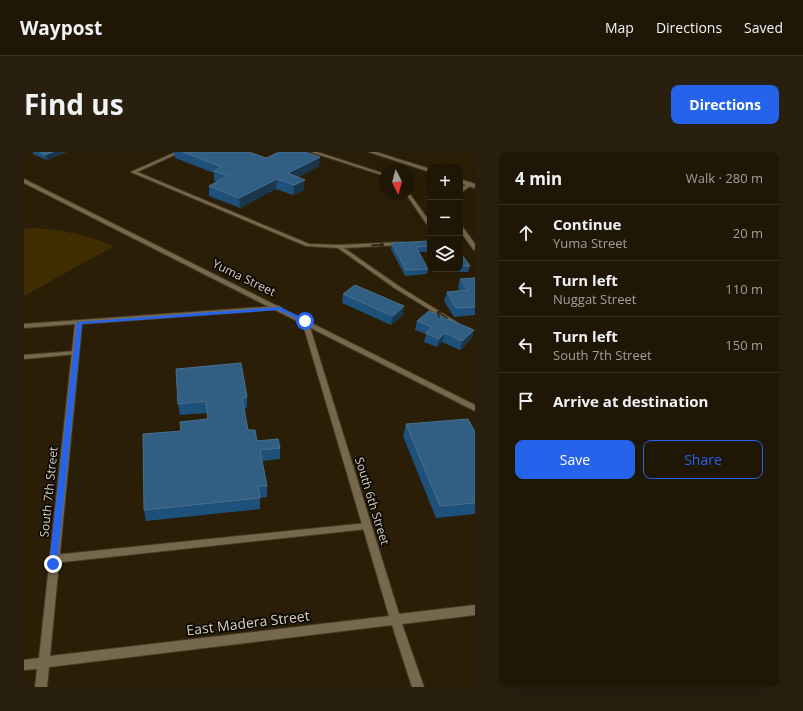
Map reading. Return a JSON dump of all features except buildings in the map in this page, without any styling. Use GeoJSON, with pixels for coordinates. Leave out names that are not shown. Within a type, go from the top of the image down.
{"type":"FeatureCollection","features":[{"type":"Feature","properties":{"kind":"street"},"geometry":{"type":"LineString","coordinates":[[371,152],[427,170]]}},
{"type":"Feature","properties":{"kind":"street","name":"Yuma Street"},"geometry":{"type":"LineString","coordinates":[[24,181],[280,308],[475,408]]}},
{"type":"Feature","properties":{"kind":"street"},"geometry":{"type":"LineString","coordinates":[[463,190],[472,185]]}},
{"type":"Feature","properties":{"kind":"street"},"geometry":{"type":"LineString","coordinates":[[463,231],[475,248]]}},
{"type":"Feature","properties":{"kind":"street"},"geometry":{"type":"LineString","coordinates":[[24,326],[280,308]]}},
{"type":"Feature","properties":{"kind":"street","name":"South 6th Street"},"geometry":{"type":"LineString","coordinates":[[305,321],[395,619],[418,687]]}},
{"type":"Feature","properties":{"kind":"street","name":"South 7th Street"},"geometry":{"type":"LineString","coordinates":[[41,687],[79,323]]}},
{"type":"Feature","properties":{"kind":"street","name":"East Madera Street"},"geometry":{"type":"LineString","coordinates":[[24,664],[475,610]]}},
{"type":"Feature","properties":{"kind":"lane"},"geometry":{"type":"LineString","coordinates":[[179,152],[133,172],[308,244],[339,247],[407,243]]}},
{"type":"Feature","properties":{"kind":"lane"},"geometry":{"type":"LineString","coordinates":[[313,152],[379,173]]}},
{"type":"Feature","properties":{"kind":"lane"},"geometry":{"type":"LineString","coordinates":[[412,200],[427,221]]}},
{"type":"Feature","properties":{"kind":"lane"},"geometry":{"type":"LineString","coordinates":[[339,247],[398,288],[462,328]]}},
{"type":"Feature","properties":{"kind":"lane"},"geometry":{"type":"LineString","coordinates":[[24,357],[75,353]]}},
{"type":"Feature","properties":{"kind":"lane"},"geometry":{"type":"LineString","coordinates":[[54,559],[367,526]]}},
{"type":"Feature","properties":{"kind":"shaded area"},"geometry":{"type":"Polygon","coordinates":[[[35,228],[75,234],[114,246],[24,296],[24,229],[35,228]]]}},
{"type":"Feature","properties":{"kind":"route"},"geometry":{"type":"LineString","coordinates":[[53,564],[79,323],[280,308],[305,321]]}}]}
